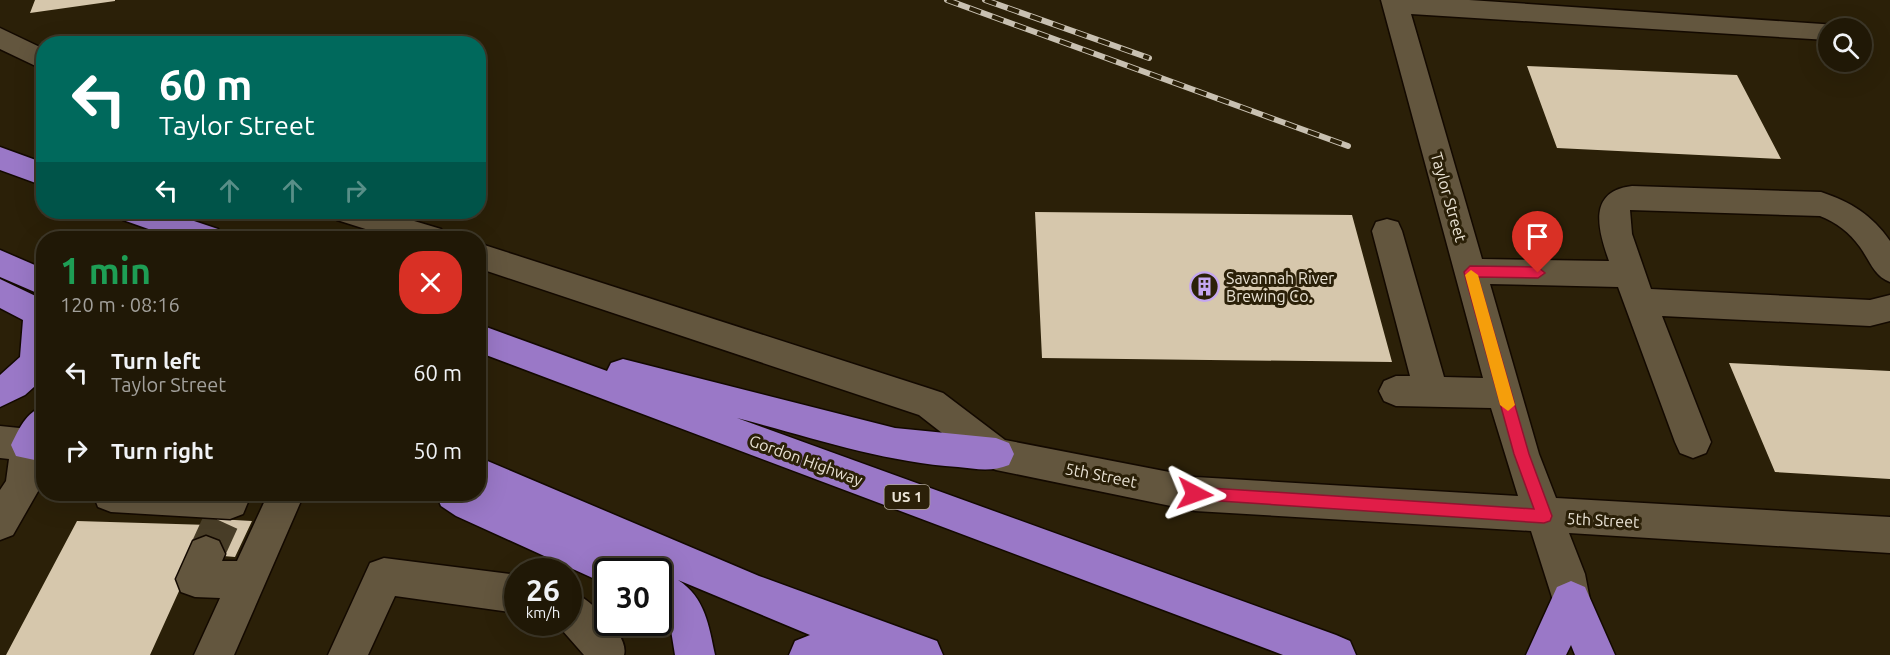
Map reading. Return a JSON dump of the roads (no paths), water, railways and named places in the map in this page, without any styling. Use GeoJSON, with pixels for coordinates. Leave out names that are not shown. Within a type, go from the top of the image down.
{"type":"FeatureCollection","features":[{"type":"Feature","properties":{"kind":"highway"},"geometry":{"type":"LineString","coordinates":[[0,158],[36,173]]}},
{"type":"Feature","properties":{"kind":"highway"},"geometry":{"type":"LineString","coordinates":[[154,219],[188,231]]}},
{"type":"Feature","properties":{"kind":"highway"},"geometry":{"type":"LineString","coordinates":[[0,263],[36,298]]}},
{"type":"Feature","properties":{"kind":"highway"},"geometry":{"type":"LineString","coordinates":[[0,292],[36,302]]}},
{"type":"Feature","properties":{"kind":"highway"},"geometry":{"type":"LineString","coordinates":[[486,339],[895,444],[936,450],[996,454]]}},
{"type":"Feature","properties":{"kind":"highway","name":"Gordon Highway"},"geometry":{"type":"LineString","coordinates":[[486,340],[1336,655]]}},
{"type":"Feature","properties":{"kind":"highway"},"geometry":{"type":"LineString","coordinates":[[0,392],[20,382],[36,358]]}},
{"type":"Feature","properties":{"kind":"highway"},"geometry":{"type":"LineString","coordinates":[[486,478],[664,555],[872,639],[923,655]]}},
{"type":"Feature","properties":{"kind":"highway"},"geometry":{"type":"LineString","coordinates":[[464,501],[594,560]]}},
{"type":"Feature","properties":{"kind":"highway"},"geometry":{"type":"LineString","coordinates":[[672,597],[678,600],[687,615],[695,655]]}},
{"type":"Feature","properties":{"kind":"highway"},"geometry":{"type":"LineString","coordinates":[[1546,655],[1571,600]]}},
{"type":"Feature","properties":{"kind":"highway"},"geometry":{"type":"LineString","coordinates":[[1571,600],[1595,655]]}},
{"type":"Feature","properties":{"kind":"highway"},"geometry":{"type":"LineString","coordinates":[[809,655],[872,639]]}},
{"type":"Feature","properties":{"kind":"street"},"geometry":{"type":"LineString","coordinates":[[1394,2],[1818,30]]}},
{"type":"Feature","properties":{"kind":"street","name":"Taylor Street"},"geometry":{"type":"LineString","coordinates":[[1394,2],[1521,454],[1566,574],[1571,600]]}},
{"type":"Feature","properties":{"kind":"street"},"geometry":{"type":"LineString","coordinates":[[0,37],[36,57]]}},
{"type":"Feature","properties":{"kind":"street"},"geometry":{"type":"LineString","coordinates":[[1693,442],[1634,288],[1613,226],[1616,207],[1622,200],[1637,196],[1821,204],[1845,213],[1864,228],[1890,269]]}},
{"type":"Feature","properties":{"kind":"street"},"geometry":{"type":"LineString","coordinates":[[370,219],[408,231]]}},
{"type":"Feature","properties":{"kind":"street"},"geometry":{"type":"LineString","coordinates":[[1387,231],[1431,392]]}},
{"type":"Feature","properties":{"kind":"street"},"geometry":{"type":"LineString","coordinates":[[486,258],[931,404],[996,454]]}},
{"type":"Feature","properties":{"kind":"street"},"geometry":{"type":"LineString","coordinates":[[1470,272],[1883,316]]}},
{"type":"Feature","properties":{"kind":"street"},"geometry":{"type":"LineString","coordinates":[[1396,391],[1504,393]]}},
{"type":"Feature","properties":{"kind":"street"},"geometry":{"type":"LineString","coordinates":[[0,523],[23,486],[29,439]]}},
{"type":"Feature","properties":{"kind":"street","name":"5th Street"},"geometry":{"type":"LineString","coordinates":[[996,454],[1195,494],[1890,535]]}},
{"type":"Feature","properties":{"kind":"street"},"geometry":{"type":"LineString","coordinates":[[182,501],[229,505]]}},
{"type":"Feature","properties":{"kind":"street"},"geometry":{"type":"LineString","coordinates":[[214,655],[280,507]]}},
{"type":"Feature","properties":{"kind":"street"},"geometry":{"type":"LineString","coordinates":[[206,554],[195,579],[247,580]]}},
{"type":"Feature","properties":{"kind":"street"},"geometry":{"type":"LineString","coordinates":[[348,655],[384,576],[504,592]]}},
{"type":"Feature","properties":{"kind":"street"},"geometry":{"type":"LineString","coordinates":[[582,623],[606,648],[604,655]]}},
{"type":"Feature","properties":{"kind":"tunnel"},"geometry":{"type":"LineString","coordinates":[[206,554],[222,519]]}},
{"type":"Feature","properties":{"kind":"railway"},"geometry":{"type":"LineString","coordinates":[[947,0],[1348,146]]}},
{"type":"Feature","properties":{"kind":"railway"},"geometry":{"type":"LineString","coordinates":[[985,0],[1149,58]]}},
{"type":"Feature","properties":{"kind":"place","name":"Savannah River Brewing Co."},"geometry":{"type":"Point","coordinates":[1205,287]}}]}
